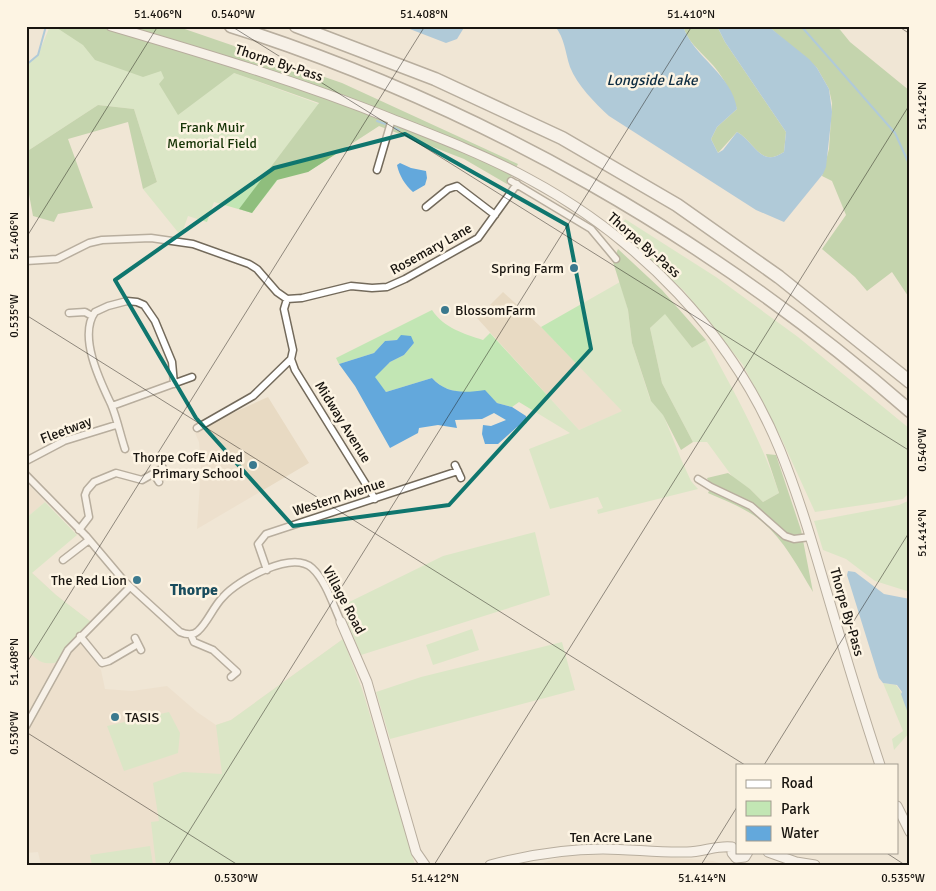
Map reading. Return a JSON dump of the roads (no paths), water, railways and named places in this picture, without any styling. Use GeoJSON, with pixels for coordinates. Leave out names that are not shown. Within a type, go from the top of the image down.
{"type":"FeatureCollection","features":[{"type":"Feature","properties":{"kind":"highway"},"geometry":{"type":"LineString","coordinates":[[231,26],[303,49],[410,93],[515,143],[590,183],[672,232],[815,332],[910,411]]}},
{"type":"Feature","properties":{"kind":"highway"},"geometry":{"type":"LineString","coordinates":[[296,26],[435,80],[562,138],[668,200],[779,277],[910,382]]}},
{"type":"Feature","properties":{"kind":"main road","name":"Thorpe By-Pass"},"geometry":{"type":"LineString","coordinates":[[111,26],[284,78],[392,119],[498,163],[558,196],[617,237],[661,276],[694,312],[720,346],[762,413],[780,449],[810,537],[880,764]]}},
{"type":"Feature","properties":{"kind":"main road","name":"Village Road"},"geometry":{"type":"LineString","coordinates":[[341,622],[367,682],[416,852],[425,865]]}},
{"type":"Feature","properties":{"kind":"main road"},"geometry":{"type":"LineString","coordinates":[[898,808],[910,832]]}},
{"type":"Feature","properties":{"kind":"main road"},"geometry":{"type":"LineString","coordinates":[[735,845],[732,853],[738,862]]}},
{"type":"Feature","properties":{"kind":"main road","name":"Ten Acre Lane"},"geometry":{"type":"LineString","coordinates":[[490,865],[558,851],[601,849],[688,852],[735,845]]}},
{"type":"Feature","properties":{"kind":"main road"},"geometry":{"type":"LineString","coordinates":[[774,854],[796,862],[815,865]]}},
{"type":"Feature","properties":{"kind":"street"},"geometry":{"type":"LineString","coordinates":[[377,170],[392,119]]}},
{"type":"Feature","properties":{"kind":"street","name":"Rosemary Lane"},"geometry":{"type":"LineString","coordinates":[[287,299],[294,300],[351,286],[380,288],[395,284],[478,238],[495,215],[514,183],[591,229],[616,259]]}},
{"type":"Feature","properties":{"kind":"street"},"geometry":{"type":"LineString","coordinates":[[426,207],[448,189],[457,186],[495,215]]}},
{"type":"Feature","properties":{"kind":"street"},"geometry":{"type":"LineString","coordinates":[[26,261],[57,259],[90,243],[102,240],[151,238],[171,240],[193,244],[254,267],[277,292],[287,299],[284,309],[293,350],[291,359],[253,396],[197,428]]}},
{"type":"Feature","properties":{"kind":"street"},"geometry":{"type":"LineString","coordinates":[[125,449],[116,425],[112,406],[93,364],[90,325],[92,316],[99,309],[118,303],[137,302],[144,305],[155,321],[172,362],[174,384]]}},
{"type":"Feature","properties":{"kind":"street"},"geometry":{"type":"LineString","coordinates":[[69,313],[84,312],[92,316]]}},
{"type":"Feature","properties":{"kind":"street","name":"Midway Avenue"},"geometry":{"type":"LineString","coordinates":[[291,359],[295,370],[375,499]]}},
{"type":"Feature","properties":{"kind":"street"},"geometry":{"type":"LineString","coordinates":[[112,406],[192,377]]}},
{"type":"Feature","properties":{"kind":"street","name":"Fleetway"},"geometry":{"type":"LineString","coordinates":[[26,461],[64,441],[116,425]]}},
{"type":"Feature","properties":{"kind":"street"},"geometry":{"type":"LineString","coordinates":[[79,530],[89,517],[85,495],[94,482],[116,473],[137,481],[142,480],[163,468]]}},
{"type":"Feature","properties":{"kind":"street","name":"Western Avenue"},"geometry":{"type":"LineString","coordinates":[[267,570],[258,548],[258,541],[262,536],[458,471]]}},
{"type":"Feature","properties":{"kind":"street"},"geometry":{"type":"LineString","coordinates":[[154,474],[159,482]]}},
{"type":"Feature","properties":{"kind":"street"},"geometry":{"type":"LineString","coordinates":[[26,475],[89,540],[130,587],[174,628],[186,634],[191,634],[194,642],[213,650],[237,672],[231,677]]}},
{"type":"Feature","properties":{"kind":"street"},"geometry":{"type":"LineString","coordinates":[[698,479],[751,506],[784,536],[794,539],[810,537]]}},
{"type":"Feature","properties":{"kind":"street"},"geometry":{"type":"LineString","coordinates":[[63,560],[89,540]]}},
{"type":"Feature","properties":{"kind":"street","name":"Village Road"},"geometry":{"type":"LineString","coordinates":[[191,634],[198,631],[229,590],[242,580],[286,563],[307,564],[318,577],[341,622]]}},
{"type":"Feature","properties":{"kind":"street"},"geometry":{"type":"LineString","coordinates":[[26,726],[68,650],[130,587]]}},
{"type":"Feature","properties":{"kind":"street"},"geometry":{"type":"LineString","coordinates":[[80,636],[102,663],[138,644]]}},
{"type":"Feature","properties":{"kind":"water"},"geometry":{"type":"Polygon","coordinates":[[[402,26],[465,26],[457,39],[446,43],[402,26]]]}},
{"type":"Feature","properties":{"kind":"water","name":"Longside Lake"},"geometry":{"type":"Polygon","coordinates":[[[555,26],[683,26],[695,47],[728,86],[734,97],[737,109],[717,127],[711,139],[718,153],[723,150],[737,132],[764,156],[769,157],[784,152],[786,132],[725,42],[717,26],[768,26],[809,59],[817,68],[829,89],[832,112],[826,167],[823,174],[784,222],[756,210],[609,116],[592,100],[573,74],[561,36],[555,26]]]}},
{"type":"Feature","properties":{"kind":"water"},"geometry":{"type":"Polygon","coordinates":[[[400,163],[411,168],[426,171],[425,185],[413,192],[401,176],[397,165],[400,163]]]}},
{"type":"Feature","properties":{"kind":"water"},"geometry":{"type":"Polygon","coordinates":[[[401,335],[411,336],[414,343],[404,355],[390,362],[375,377],[386,392],[432,378],[450,390],[470,392],[485,390],[497,403],[512,407],[526,416],[527,423],[517,427],[498,444],[485,444],[482,434],[483,425],[491,426],[506,420],[494,413],[482,419],[455,420],[457,428],[438,425],[419,428],[418,433],[390,448],[355,386],[339,364],[374,353],[385,341],[397,340],[401,335]]]}},
{"type":"Feature","properties":{"kind":"water"},"geometry":{"type":"Polygon","coordinates":[[[848,571],[855,572],[884,594],[910,599],[910,719],[901,694],[902,692],[897,685],[883,683],[879,678],[847,575],[848,571]]]}},
{"type":"Feature","properties":{"kind":"waterway"},"geometry":{"type":"LineString","coordinates":[[26,65],[38,55],[46,26]]}},
{"type":"Feature","properties":{"kind":"waterway"},"geometry":{"type":"LineString","coordinates":[[801,26],[895,133],[910,166]]}},
{"type":"Feature","properties":{"kind":"waterway"},"geometry":{"type":"LineString","coordinates":[[377,121],[388,125]]}},
{"type":"Feature","properties":{"kind":"waterway"},"geometry":{"type":"LineString","coordinates":[[392,127],[399,130]]}},
{"type":"Feature","properties":{"kind":"place","name":"Spring Farm"},"geometry":{"type":"Point","coordinates":[574,268]}},
{"type":"Feature","properties":{"kind":"place","name":"BlossomFarm"},"geometry":{"type":"Point","coordinates":[445,310]}},
{"type":"Feature","properties":{"kind":"place","name":"Thorpe CofE Aided Primary School"},"geometry":{"type":"Point","coordinates":[253,465]}},
{"type":"Feature","properties":{"kind":"place","name":"The Red Lion"},"geometry":{"type":"Point","coordinates":[137,580]}},
{"type":"Feature","properties":{"kind":"place","name":"TASIS"},"geometry":{"type":"Point","coordinates":[115,717]}},
{"type":"Feature","properties":{"kind":"district","name":"Thorpe"},"geometry":{"type":"Point","coordinates":[194,590]}},
{"type":"Feature","properties":{"kind":"park label","name":"Frank Muir Memorial Field"},"geometry":{"type":"Point","coordinates":[212,136]}}]}
